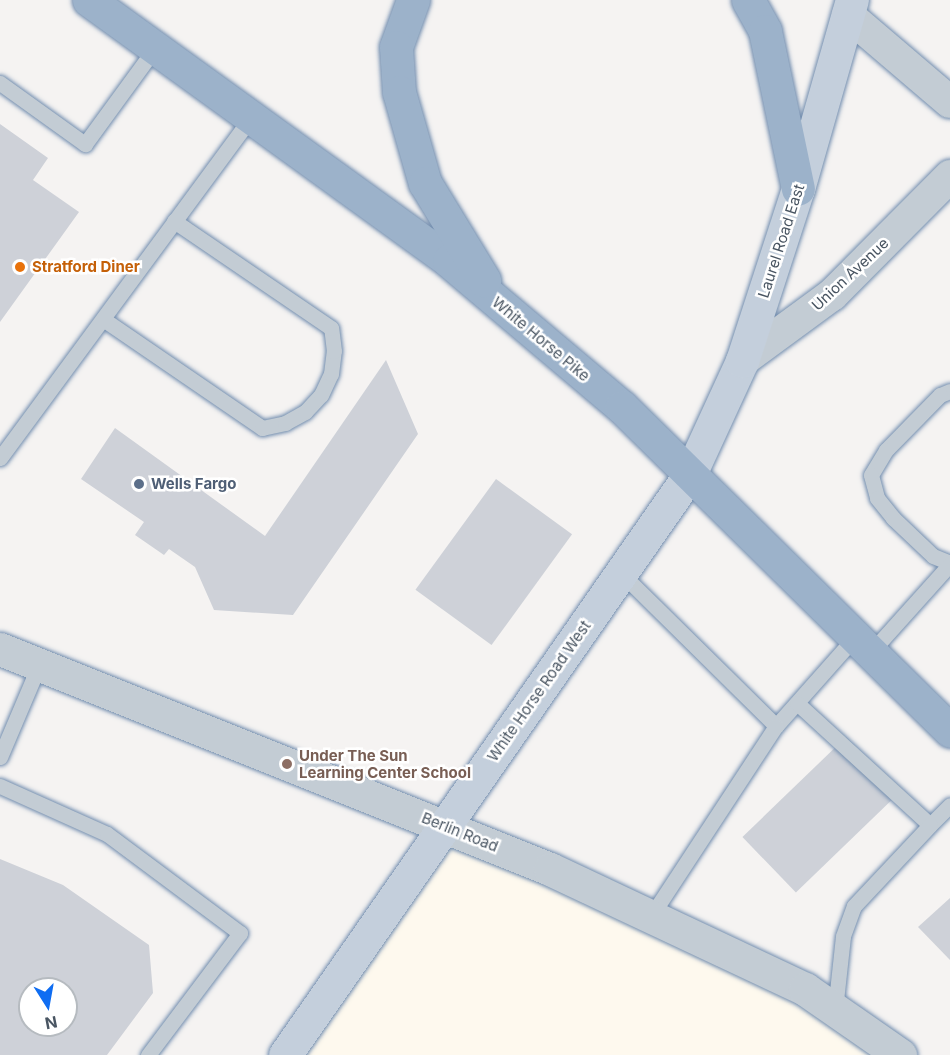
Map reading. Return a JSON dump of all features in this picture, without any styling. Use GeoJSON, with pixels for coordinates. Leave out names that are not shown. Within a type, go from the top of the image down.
{"type":"FeatureCollection","features":[{"type":"Feature","properties":{"kind":"highway","name":"White Horse Pike"},"geometry":{"type":"LineString","coordinates":[[89,0],[449,261],[622,407],[950,731]]}},
{"type":"Feature","properties":{"kind":"highway"},"geometry":{"type":"LineString","coordinates":[[413,0],[396,47],[404,109],[425,183],[497,302]]}},
{"type":"Feature","properties":{"kind":"highway"},"geometry":{"type":"LineString","coordinates":[[748,0],[765,32],[798,189]]}},
{"type":"Feature","properties":{"kind":"main road","name":"Laurel Road East"},"geometry":{"type":"LineString","coordinates":[[690,474],[742,361],[798,189],[850,7]]}},
{"type":"Feature","properties":{"kind":"main road","name":"White Horse Road West"},"geometry":{"type":"LineString","coordinates":[[285,1055],[690,474]]}},
{"type":"Feature","properties":{"kind":"street"},"geometry":{"type":"LineString","coordinates":[[850,7],[950,102]]}},
{"type":"Feature","properties":{"kind":"street","name":"Union Avenue"},"geometry":{"type":"LineString","coordinates":[[742,361],[832,295],[950,176]]}},
{"type":"Feature","properties":{"kind":"street","name":"Berlin Road"},"geometry":{"type":"LineString","coordinates":[[0,649],[550,868],[805,989],[900,1055]]}},
{"type":"Feature","properties":{"kind":"lane"},"geometry":{"type":"LineString","coordinates":[[0,83],[85,144],[155,48]]}},
{"type":"Feature","properties":{"kind":"lane"},"geometry":{"type":"LineString","coordinates":[[0,458],[251,117]]}},
{"type":"Feature","properties":{"kind":"lane"},"geometry":{"type":"LineString","coordinates":[[103,319],[262,428],[285,423],[305,412],[321,395],[331,374],[334,351],[331,328],[174,221]]}},
{"type":"Feature","properties":{"kind":"lane"},"geometry":{"type":"LineString","coordinates":[[651,916],[776,726],[797,703],[950,563],[933,556],[893,518],[877,498],[870,475],[886,450],[939,395],[950,391]]}},
{"type":"Feature","properties":{"kind":"lane"},"geometry":{"type":"LineString","coordinates":[[621,573],[776,726]]}},
{"type":"Feature","properties":{"kind":"lane"},"geometry":{"type":"LineString","coordinates":[[0,757],[39,665]]}},
{"type":"Feature","properties":{"kind":"lane"},"geometry":{"type":"LineString","coordinates":[[797,703],[930,825]]}},
{"type":"Feature","properties":{"kind":"lane"},"geometry":{"type":"LineString","coordinates":[[0,786],[107,834],[240,933],[148,1055]]}},
{"type":"Feature","properties":{"kind":"lane"},"geometry":{"type":"LineString","coordinates":[[835,1010],[843,936],[854,906],[950,805]]}},
{"type":"Feature","properties":{"kind":"shaded area"},"geometry":{"type":"Polygon","coordinates":[[[445,826],[900,1055],[285,1055],[445,826]]]}},
{"type":"Feature","properties":{"kind":"building","name":"Stratford Diner"},"geometry":{"type":"Polygon","coordinates":[[[0,124],[48,158],[33,180],[79,212],[0,322],[0,124]]]}},
{"type":"Feature","properties":{"kind":"building","name":"Wells Fargo"},"geometry":{"type":"Polygon","coordinates":[[[386,360],[418,434],[293,615],[214,610],[195,567],[169,549],[164,555],[135,535],[144,522],[81,479],[115,428],[265,536],[386,360]]]}},
{"type":"Feature","properties":{"kind":"building"},"geometry":{"type":"Polygon","coordinates":[[[496,479],[572,534],[492,645],[415,590],[496,479]]]}},
{"type":"Feature","properties":{"kind":"building"},"geometry":{"type":"Polygon","coordinates":[[[846,737],[899,792],[796,892],[742,837],[846,737]]]}},
{"type":"Feature","properties":{"kind":"building"},"geometry":{"type":"Polygon","coordinates":[[[0,859],[63,885],[149,945],[153,993],[107,1055],[0,1055],[0,859]]]}},
{"type":"Feature","properties":{"kind":"building"},"geometry":{"type":"Polygon","coordinates":[[[950,898],[950,960],[918,927],[950,898]]]}},
{"type":"Feature","properties":{"kind":"place","name":"Stratford Diner"},"geometry":{"type":"Point","coordinates":[20,267]}},
{"type":"Feature","properties":{"kind":"place","name":"Wells Fargo"},"geometry":{"type":"Point","coordinates":[139,484]}},
{"type":"Feature","properties":{"kind":"place","name":"Under The Sun Learning Center School"},"geometry":{"type":"Point","coordinates":[287,764]}}]}
